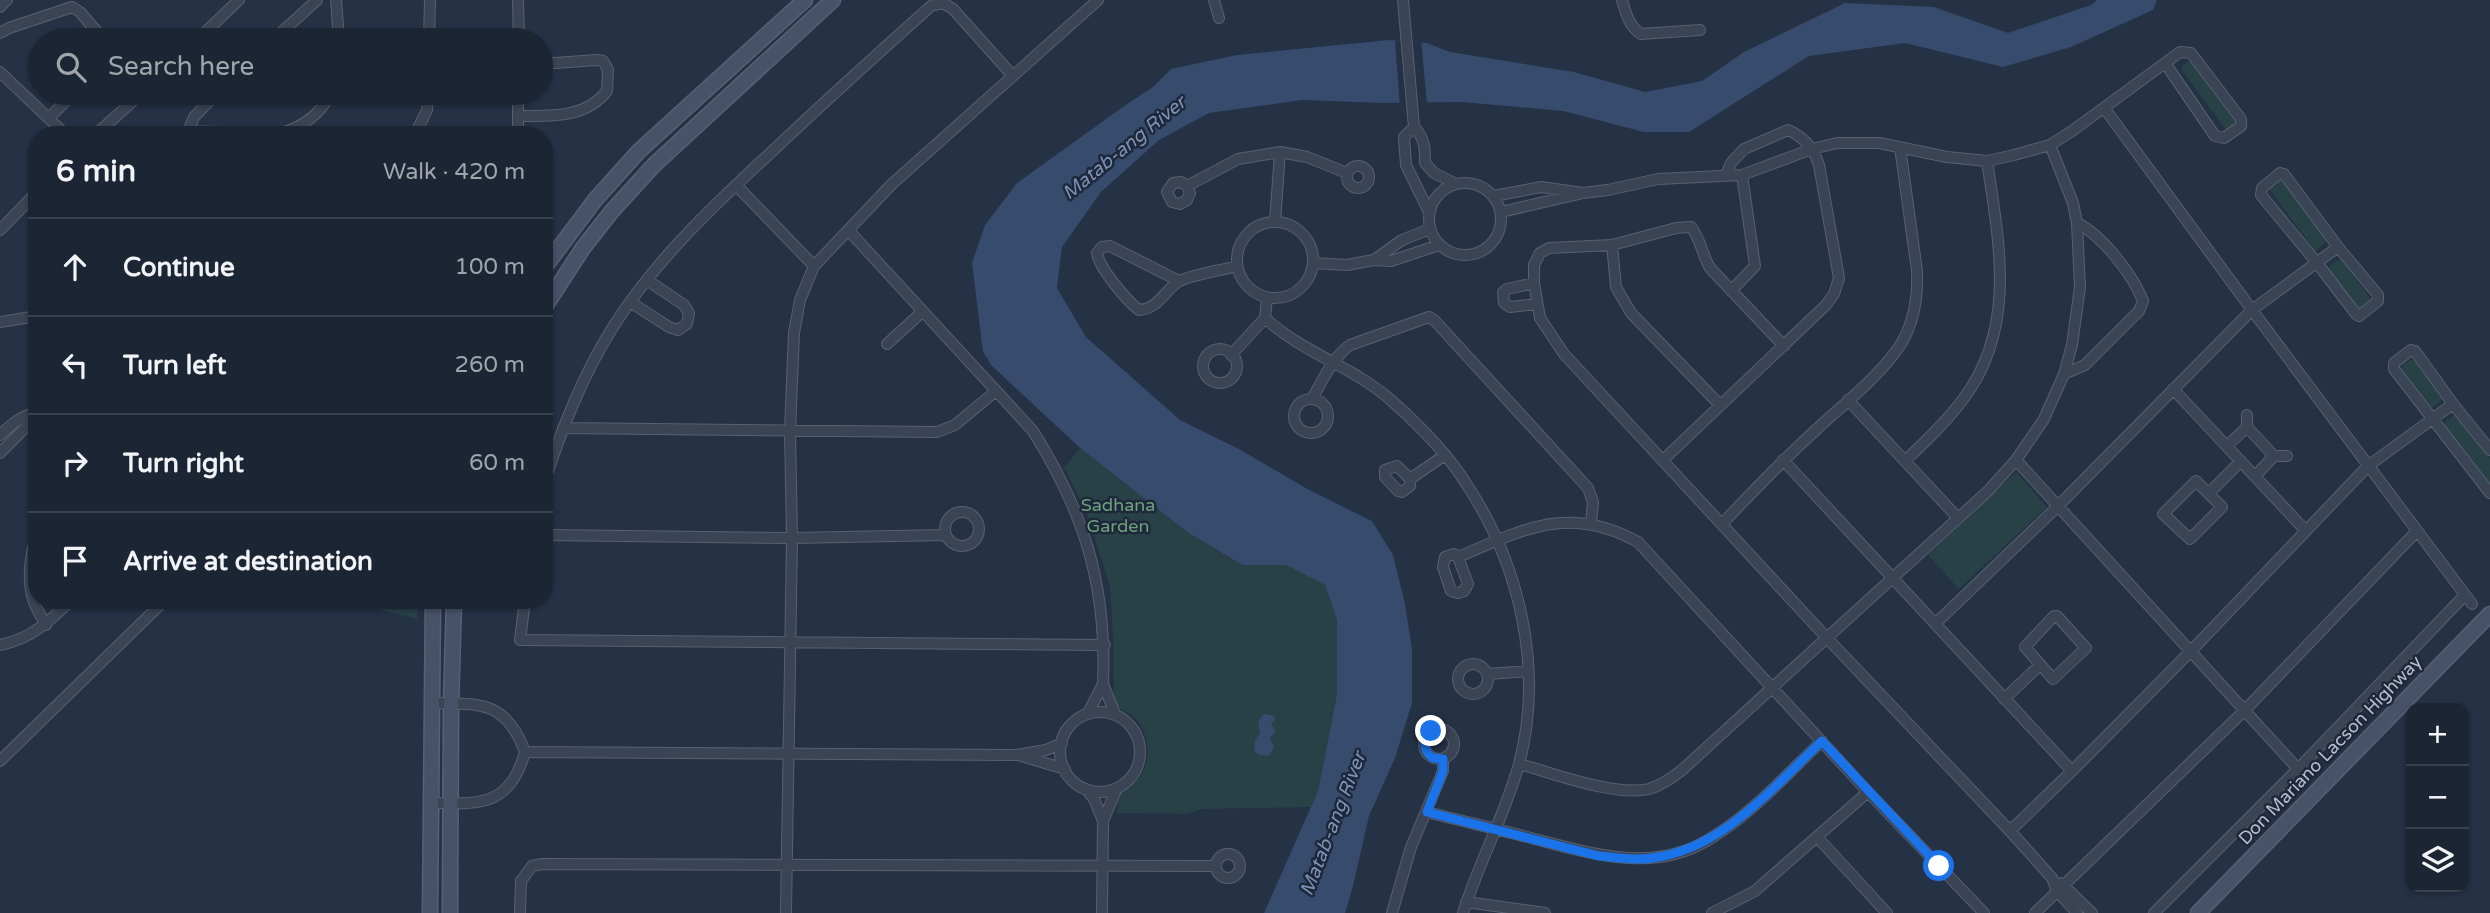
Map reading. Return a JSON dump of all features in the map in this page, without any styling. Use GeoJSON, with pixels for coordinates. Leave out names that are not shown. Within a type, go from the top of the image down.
{"type":"FeatureCollection","features":[{"type":"Feature","properties":{"kind":"street"},"geometry":{"type":"LineString","coordinates":[[0,7],[8,0]]}},
{"type":"Feature","properties":{"kind":"street"},"geometry":{"type":"LineString","coordinates":[[210,28],[239,0]]}},
{"type":"Feature","properties":{"kind":"street"},"geometry":{"type":"LineString","coordinates":[[286,28],[317,0]]}},
{"type":"Feature","properties":{"kind":"street"},"geometry":{"type":"LineString","coordinates":[[336,0],[338,28]]}},
{"type":"Feature","properties":{"kind":"street"},"geometry":{"type":"LineString","coordinates":[[429,28],[430,0]]}},
{"type":"Feature","properties":{"kind":"street"},"geometry":{"type":"LineString","coordinates":[[518,0],[519,28]]}},
{"type":"Feature","properties":{"kind":"street"},"geometry":{"type":"LineString","coordinates":[[553,256],[595,200],[639,151],[805,0]]}},
{"type":"Feature","properties":{"kind":"street"},"geometry":{"type":"LineString","coordinates":[[553,294],[583,248],[654,165],[833,0]]}},
{"type":"Feature","properties":{"kind":"street"},"geometry":{"type":"LineString","coordinates":[[786,913],[792,538],[790,431],[796,315],[814,266],[892,184],[1098,0]]}},
{"type":"Feature","properties":{"kind":"street"},"geometry":{"type":"LineString","coordinates":[[1214,0],[1219,18]]}},
{"type":"Feature","properties":{"kind":"street"},"geometry":{"type":"LineString","coordinates":[[1403,0],[1414,127],[1422,135],[1425,163],[1434,173],[1456,184]]}},
{"type":"Feature","properties":{"kind":"street"},"geometry":{"type":"LineString","coordinates":[[1622,0],[1629,21],[1634,29],[1642,34],[1700,30]]}},
{"type":"Feature","properties":{"kind":"street"},"geometry":{"type":"LineString","coordinates":[[553,457],[563,428],[598,353],[647,280],[688,232],[736,185],[931,6],[943,3],[953,9],[1012,75]]}},
{"type":"Feature","properties":{"kind":"street"},"geometry":{"type":"LineString","coordinates":[[0,33],[72,7],[93,28]]}},
{"type":"Feature","properties":{"kind":"street"},"geometry":{"type":"LineString","coordinates":[[1494,196],[1541,187],[1583,192],[1608,190],[1658,179],[1742,175],[1812,149],[1860,141],[1947,157],[1987,161],[2050,145],[2105,109],[2165,62],[2180,52],[2191,53],[2241,119],[2241,126],[2224,138],[2215,136],[2165,62]]}},
{"type":"Feature","properties":{"kind":"street"},"geometry":{"type":"LineString","coordinates":[[518,116],[558,116],[576,112],[590,107],[607,91],[608,70],[603,61],[553,63]]}},
{"type":"Feature","properties":{"kind":"street"},"geometry":{"type":"LineString","coordinates":[[0,72],[28,98]]}},
{"type":"Feature","properties":{"kind":"street"},"geometry":{"type":"LineString","coordinates":[[35,105],[57,126]]}},
{"type":"Feature","properties":{"kind":"street"},"geometry":{"type":"LineString","coordinates":[[49,118],[62,105]]}},
{"type":"Feature","properties":{"kind":"street"},"geometry":{"type":"LineString","coordinates":[[105,126],[129,105]]}},
{"type":"Feature","properties":{"kind":"street"},"geometry":{"type":"LineString","coordinates":[[191,126],[203,105]]}},
{"type":"Feature","properties":{"kind":"street"},"geometry":{"type":"LineString","coordinates":[[300,126],[316,116],[323,105]]}},
{"type":"Feature","properties":{"kind":"street"},"geometry":{"type":"LineString","coordinates":[[419,126],[427,105]]}},
{"type":"Feature","properties":{"kind":"street"},"geometry":{"type":"LineString","coordinates":[[518,105],[518,126]]}},
{"type":"Feature","properties":{"kind":"street"},"geometry":{"type":"LineString","coordinates":[[2105,109],[2472,604]]}},
{"type":"Feature","properties":{"kind":"street"},"geometry":{"type":"LineString","coordinates":[[1414,127],[1405,137],[1406,165],[1429,212],[1430,229],[1439,245],[1460,256],[1483,252],[1499,235],[1502,223],[1501,212],[1494,196],[1483,187],[1470,183],[1456,184],[1438,194],[1429,212]]}},
{"type":"Feature","properties":{"kind":"street"},"geometry":{"type":"LineString","coordinates":[[1663,460],[1826,305],[1834,294],[1839,278],[1819,165],[1812,149],[1788,130],[1744,149],[1731,163],[1726,175]]}},
{"type":"Feature","properties":{"kind":"street"},"geometry":{"type":"LineString","coordinates":[[1519,764],[1611,789],[1648,789],[1665,783],[1988,491],[2015,460],[2044,419],[2064,374],[2076,323],[2080,287],[2077,223],[2073,203],[2050,145]]}},
{"type":"Feature","properties":{"kind":"street"},"geometry":{"type":"LineString","coordinates":[[1722,524],[1783,460],[1886,364],[1902,342],[1912,318],[1918,290],[1900,147]]}},
{"type":"Feature","properties":{"kind":"street"},"geometry":{"type":"LineString","coordinates":[[1275,222],[1280,152]]}},
{"type":"Feature","properties":{"kind":"street"},"geometry":{"type":"LineString","coordinates":[[1187,186],[1238,159],[1280,152],[1307,158],[1347,173]]}},
{"type":"Feature","properties":{"kind":"street"},"geometry":{"type":"LineString","coordinates":[[1906,460],[1965,397],[1976,379],[1992,340],[2001,283],[2000,251],[1987,161]]}},
{"type":"Feature","properties":{"kind":"street"},"geometry":{"type":"LineString","coordinates":[[2280,173],[2284,174],[2338,247],[2378,295],[2378,300],[2359,316],[2317,263],[2260,195],[2262,188],[2280,173]]}},
{"type":"Feature","properties":{"kind":"street"},"geometry":{"type":"LineString","coordinates":[[1731,291],[1755,266],[1742,175]]}},
{"type":"Feature","properties":{"kind":"street"},"geometry":{"type":"LineString","coordinates":[[736,185],[814,266]]}},
{"type":"Feature","properties":{"kind":"street"},"geometry":{"type":"LineString","coordinates":[[1501,212],[1583,192]]}},
{"type":"Feature","properties":{"kind":"street"},"geometry":{"type":"LineString","coordinates":[[1,228],[28,201]]}},
{"type":"Feature","properties":{"kind":"street"},"geometry":{"type":"LineString","coordinates":[[1275,222],[1288,224],[1307,239],[1312,250],[1313,263],[1310,275],[1302,286],[1292,294],[1280,298],[1267,298],[1256,293],[1247,286],[1237,266],[1242,241],[1251,230],[1262,224],[1275,222]]}},
{"type":"Feature","properties":{"kind":"street"},"geometry":{"type":"LineString","coordinates":[[2064,374],[2085,365],[2139,310],[2143,301],[2139,289],[2099,238],[2091,229],[2077,223]]}},
{"type":"Feature","properties":{"kind":"street"},"geometry":{"type":"LineString","coordinates":[[1784,346],[1710,268],[1698,235],[1691,227],[1676,228],[1612,245],[1549,248],[1540,253],[1534,265],[1534,284],[1540,318],[1564,354],[2061,888],[2092,913]]}},
{"type":"Feature","properties":{"kind":"street"},"geometry":{"type":"LineString","coordinates":[[1374,260],[1402,240],[1430,229]]}},
{"type":"Feature","properties":{"kind":"street"},"geometry":{"type":"LineString","coordinates":[[849,231],[1033,431],[1052,461],[1078,514],[1102,605],[1105,645],[1103,684],[1088,713]]}},
{"type":"Feature","properties":{"kind":"street"},"geometry":{"type":"LineString","coordinates":[[1313,263],[1347,265],[1374,260],[1391,261],[1439,245]]}},
{"type":"Feature","properties":{"kind":"street"},"geometry":{"type":"LineString","coordinates":[[1612,245],[1616,287],[1631,313],[1720,405]]}},
{"type":"Feature","properties":{"kind":"street"},"geometry":{"type":"LineString","coordinates":[[1179,281],[1110,246],[1102,247],[1097,253],[1098,260],[1110,278],[1139,310],[1147,309],[1164,298],[1179,281],[1237,266]]}},
{"type":"Feature","properties":{"kind":"street"},"geometry":{"type":"LineString","coordinates":[[1935,624],[2057,507],[2252,310],[2338,247]]}},
{"type":"Feature","properties":{"kind":"street"},"geometry":{"type":"LineString","coordinates":[[630,302],[668,327],[678,330],[687,324],[689,313],[684,305],[647,280]]}},
{"type":"Feature","properties":{"kind":"street"},"geometry":{"type":"LineString","coordinates":[[1534,284],[1507,289],[1503,292],[1504,303],[1510,307],[1537,304]]}},
{"type":"Feature","properties":{"kind":"street"},"geometry":{"type":"LineString","coordinates":[[1231,355],[1265,318],[1267,298]]}},
{"type":"Feature","properties":{"kind":"street"},"geometry":{"type":"LineString","coordinates":[[887,344],[922,312]]}},
{"type":"Feature","properties":{"kind":"street"},"geometry":{"type":"LineString","coordinates":[[0,322],[28,317]]}},
{"type":"Feature","properties":{"kind":"street"},"geometry":{"type":"LineString","coordinates":[[1265,318],[1287,338],[1334,362],[1392,401],[1445,455],[1467,483],[1497,540],[1518,600],[1528,671],[1527,726],[1519,764],[1477,868],[1463,913]]}},
{"type":"Feature","properties":{"kind":"street"},"geometry":{"type":"LineString","coordinates":[[1312,399],[1341,352],[1360,340],[1432,318],[1588,488],[1593,502],[1591,524]]}},
{"type":"Feature","properties":{"kind":"street"},"geometry":{"type":"LineString","coordinates":[[2490,450],[2415,351],[2411,350],[2393,366],[2490,493]]}},
{"type":"Feature","properties":{"kind":"street"},"geometry":{"type":"LineString","coordinates":[[2173,389],[2306,531]]}},
{"type":"Feature","properties":{"kind":"street"},"geometry":{"type":"LineString","coordinates":[[563,428],[937,432],[955,425],[996,391]]}},
{"type":"Feature","properties":{"kind":"street"},"geometry":{"type":"LineString","coordinates":[[1848,400],[1958,518]]}},
{"type":"Feature","properties":{"kind":"street"},"geometry":{"type":"LineString","coordinates":[[2010,831],[2191,651],[2368,466],[2453,404]]}},
{"type":"Feature","properties":{"kind":"street"},"geometry":{"type":"LineString","coordinates":[[0,435],[15,421],[28,414]]}},
{"type":"Feature","properties":{"kind":"street"},"geometry":{"type":"LineString","coordinates":[[2247,415],[2247,427],[2274,456]]}},
{"type":"Feature","properties":{"kind":"street"},"geometry":{"type":"LineString","coordinates":[[0,453],[28,424]]}},
{"type":"Feature","properties":{"kind":"street"},"geometry":{"type":"LineString","coordinates":[[2227,446],[2247,427]]}},
{"type":"Feature","properties":{"kind":"street"},"geometry":{"type":"LineString","coordinates":[[1410,479],[1445,455]]}},
{"type":"Feature","properties":{"kind":"street"},"geometry":{"type":"LineString","coordinates":[[2255,475],[2274,456],[2287,456]]}},
{"type":"Feature","properties":{"kind":"street"},"geometry":{"type":"LineString","coordinates":[[1783,460],[2072,771]]}},
{"type":"Feature","properties":{"kind":"street"},"geometry":{"type":"LineString","coordinates":[[2015,460],[2298,769]]}},
{"type":"Feature","properties":{"kind":"street"},"geometry":{"type":"LineString","coordinates":[[2209,493],[2241,461]]}},
{"type":"Feature","properties":{"kind":"street"},"geometry":{"type":"LineString","coordinates":[[2196,481],[2209,493],[2221,505],[2221,509],[2190,539],[2164,515],[2163,512],[2196,481]]}},
{"type":"Feature","properties":{"kind":"street"},"geometry":{"type":"LineString","coordinates":[[1458,557],[1524,528],[1562,522],[1591,524],[1618,531],[1638,542],[1868,792],[1984,913]]}},
{"type":"Feature","properties":{"kind":"street"},"geometry":{"type":"LineString","coordinates":[[2035,913],[2245,710],[2417,531]]}},
{"type":"Feature","properties":{"kind":"street"},"geometry":{"type":"LineString","coordinates":[[553,535],[792,538],[945,535]]}},
{"type":"Feature","properties":{"kind":"street"},"geometry":{"type":"LineString","coordinates":[[2154,913],[2298,769],[2465,595]]}},
{"type":"Feature","properties":{"kind":"street"},"geometry":{"type":"LineString","coordinates":[[38,609],[46,625]]}},
{"type":"Feature","properties":{"kind":"street"},"geometry":{"type":"LineString","coordinates":[[0,645],[28,636],[46,625],[62,609]]}},
{"type":"Feature","properties":{"kind":"street"},"geometry":{"type":"LineString","coordinates":[[0,761],[156,609]]}},
{"type":"Feature","properties":{"kind":"street"},"geometry":{"type":"LineString","coordinates":[[430,913],[433,609]]}},
{"type":"Feature","properties":{"kind":"street"},"geometry":{"type":"LineString","coordinates":[[450,913],[454,609]]}},
{"type":"Feature","properties":{"kind":"street"},"geometry":{"type":"LineString","coordinates":[[524,609],[520,640],[1105,645]]}},
{"type":"Feature","properties":{"kind":"street","name":"Don Mariano Lacson Highway"},"geometry":{"type":"LineString","coordinates":[[2198,913],[2490,614]]}},
{"type":"Feature","properties":{"kind":"street"},"geometry":{"type":"LineString","coordinates":[[2055,616],[2086,650],[2054,678],[2050,678],[2039,666],[2025,647],[2055,616]]}},
{"type":"Feature","properties":{"kind":"street"},"geometry":{"type":"LineString","coordinates":[[2004,699],[2039,666]]}},
{"type":"Feature","properties":{"kind":"street"},"geometry":{"type":"LineString","coordinates":[[1488,674],[1528,671]]}},
{"type":"Feature","properties":{"kind":"street"},"geometry":{"type":"LineString","coordinates":[[1103,684],[1115,714]]}},
{"type":"Feature","properties":{"kind":"street"},"geometry":{"type":"LineString","coordinates":[[432,704],[486,705],[503,716],[514,728],[524,752],[514,781],[499,796],[478,802],[432,803]]}},
{"type":"Feature","properties":{"kind":"street"},"geometry":{"type":"LineString","coordinates":[[1102,913],[1103,821],[1117,788],[1134,772],[1140,750],[1133,728],[1115,714],[1088,713],[1076,720],[1067,730],[1060,754],[1065,769],[1094,799],[1103,821]]}},
{"type":"Feature","properties":{"kind":"street"},"geometry":{"type":"LineString","coordinates":[[1427,812],[1599,856],[1650,859],[1684,852],[1707,841],[1733,823],[1822,741]]}},
{"type":"Feature","properties":{"kind":"street"},"geometry":{"type":"LineString","coordinates":[[524,752],[1017,755],[1046,750],[1062,743]]}},
{"type":"Feature","properties":{"kind":"street"},"geometry":{"type":"LineString","coordinates":[[1017,755],[1065,769]]}},
{"type":"Feature","properties":{"kind":"street"},"geometry":{"type":"LineString","coordinates":[[1392,913],[1411,847],[1443,771],[1443,759]]}},
{"type":"Feature","properties":{"kind":"street"},"geometry":{"type":"LineString","coordinates":[[1085,789],[1103,791],[1117,788]]}},
{"type":"Feature","properties":{"kind":"street"},"geometry":{"type":"LineString","coordinates":[[1712,913],[1755,891],[1868,792]]}},
{"type":"Feature","properties":{"kind":"street"},"geometry":{"type":"LineString","coordinates":[[1816,837],[1887,913]]}},
{"type":"Feature","properties":{"kind":"street"},"geometry":{"type":"LineString","coordinates":[[520,913],[521,881],[532,866],[542,864],[1216,866]]}},
{"type":"Feature","properties":{"kind":"street"},"geometry":{"type":"LineString","coordinates":[[2061,888],[2077,913]]}},
{"type":"Feature","properties":{"kind":"street"},"geometry":{"type":"LineString","coordinates":[[1466,902],[1545,913]]}},
{"type":"Feature","properties":{"kind":"green space"},"geometry":{"type":"Polygon","coordinates":[[[2193,59],[2238,120],[2226,130],[2181,69],[2193,59]]]}},
{"type":"Feature","properties":{"kind":"green space"},"geometry":{"type":"Polygon","coordinates":[[[2282,180],[2327,241],[2315,251],[2270,190],[2272,185],[2282,180]]]}},
{"type":"Feature","properties":{"kind":"green space"},"geometry":{"type":"Polygon","coordinates":[[[2341,259],[2371,299],[2359,309],[2328,269],[2331,264],[2341,259]]]}},
{"type":"Feature","properties":{"kind":"green space"},"geometry":{"type":"Polygon","coordinates":[[[2414,358],[2444,398],[2432,408],[2401,368],[2414,358]]]}},
{"type":"Feature","properties":{"kind":"green space"},"geometry":{"type":"Polygon","coordinates":[[[2456,415],[2490,459],[2490,485],[2444,425],[2446,420],[2456,415]]]}},
{"type":"Feature","properties":{"kind":"green space","name":"Sadhana Garden"},"geometry":{"type":"Polygon","coordinates":[[[1080,448],[1187,532],[1241,565],[1286,565],[1325,585],[1337,620],[1337,694],[1318,791],[1311,807],[1202,809],[1187,814],[1117,813],[1119,794],[1142,773],[1148,748],[1143,731],[1132,715],[1114,705],[1110,586],[1086,511],[1064,468],[1080,448]]]}},
{"type":"Feature","properties":{"kind":"green space"},"geometry":{"type":"Polygon","coordinates":[[[2016,472],[2047,507],[1959,589],[1928,555],[2016,472]]]}},
{"type":"Feature","properties":{"kind":"green space"},"geometry":{"type":"Polygon","coordinates":[[[376,609],[418,609],[417,619],[376,609]]]}},
{"type":"Feature","properties":{"kind":"water","name":"Matab-ang River"},"geometry":{"type":"Polygon","coordinates":[[[2097,0],[2157,0],[2153,10],[2071,47],[2003,67],[1905,43],[1809,56],[1689,132],[1644,132],[1563,111],[1462,102],[1302,100],[1209,113],[1159,140],[1101,192],[1062,247],[1057,288],[1086,337],[1180,420],[1372,521],[1393,555],[1405,604],[1412,649],[1412,703],[1395,758],[1369,816],[1345,913],[1264,913],[1318,791],[1337,694],[1337,620],[1325,585],[1286,565],[1242,565],[1187,532],[1080,448],[992,366],[983,352],[972,263],[985,225],[1017,183],[1153,87],[1171,69],[1237,55],[1389,40],[1427,43],[1450,52],[1574,72],[1645,92],[1702,81],[1744,52],[1845,3],[1934,7],[2008,33],[2091,5],[2097,0]]]}},
{"type":"Feature","properties":{"kind":"water"},"geometry":{"type":"Polygon","coordinates":[[[1265,714],[1274,716],[1275,720],[1271,724],[1276,732],[1270,738],[1274,747],[1269,756],[1259,755],[1254,749],[1260,733],[1259,720],[1265,714]]]}},
{"type":"Feature","properties":{"kind":"pier"},"geometry":{"type":"Polygon","coordinates":[[[1421,39],[1427,105],[1400,107],[1395,41],[1421,39]]]}},
{"type":"Feature","properties":{"kind":"route"},"geometry":{"type":"LineString","coordinates":[[1431,731],[1424,745],[1428,755],[1443,759],[1443,771],[1427,812],[1599,856],[1650,859],[1684,852],[1707,841],[1755,804],[1822,741],[1939,866]]}}]}
